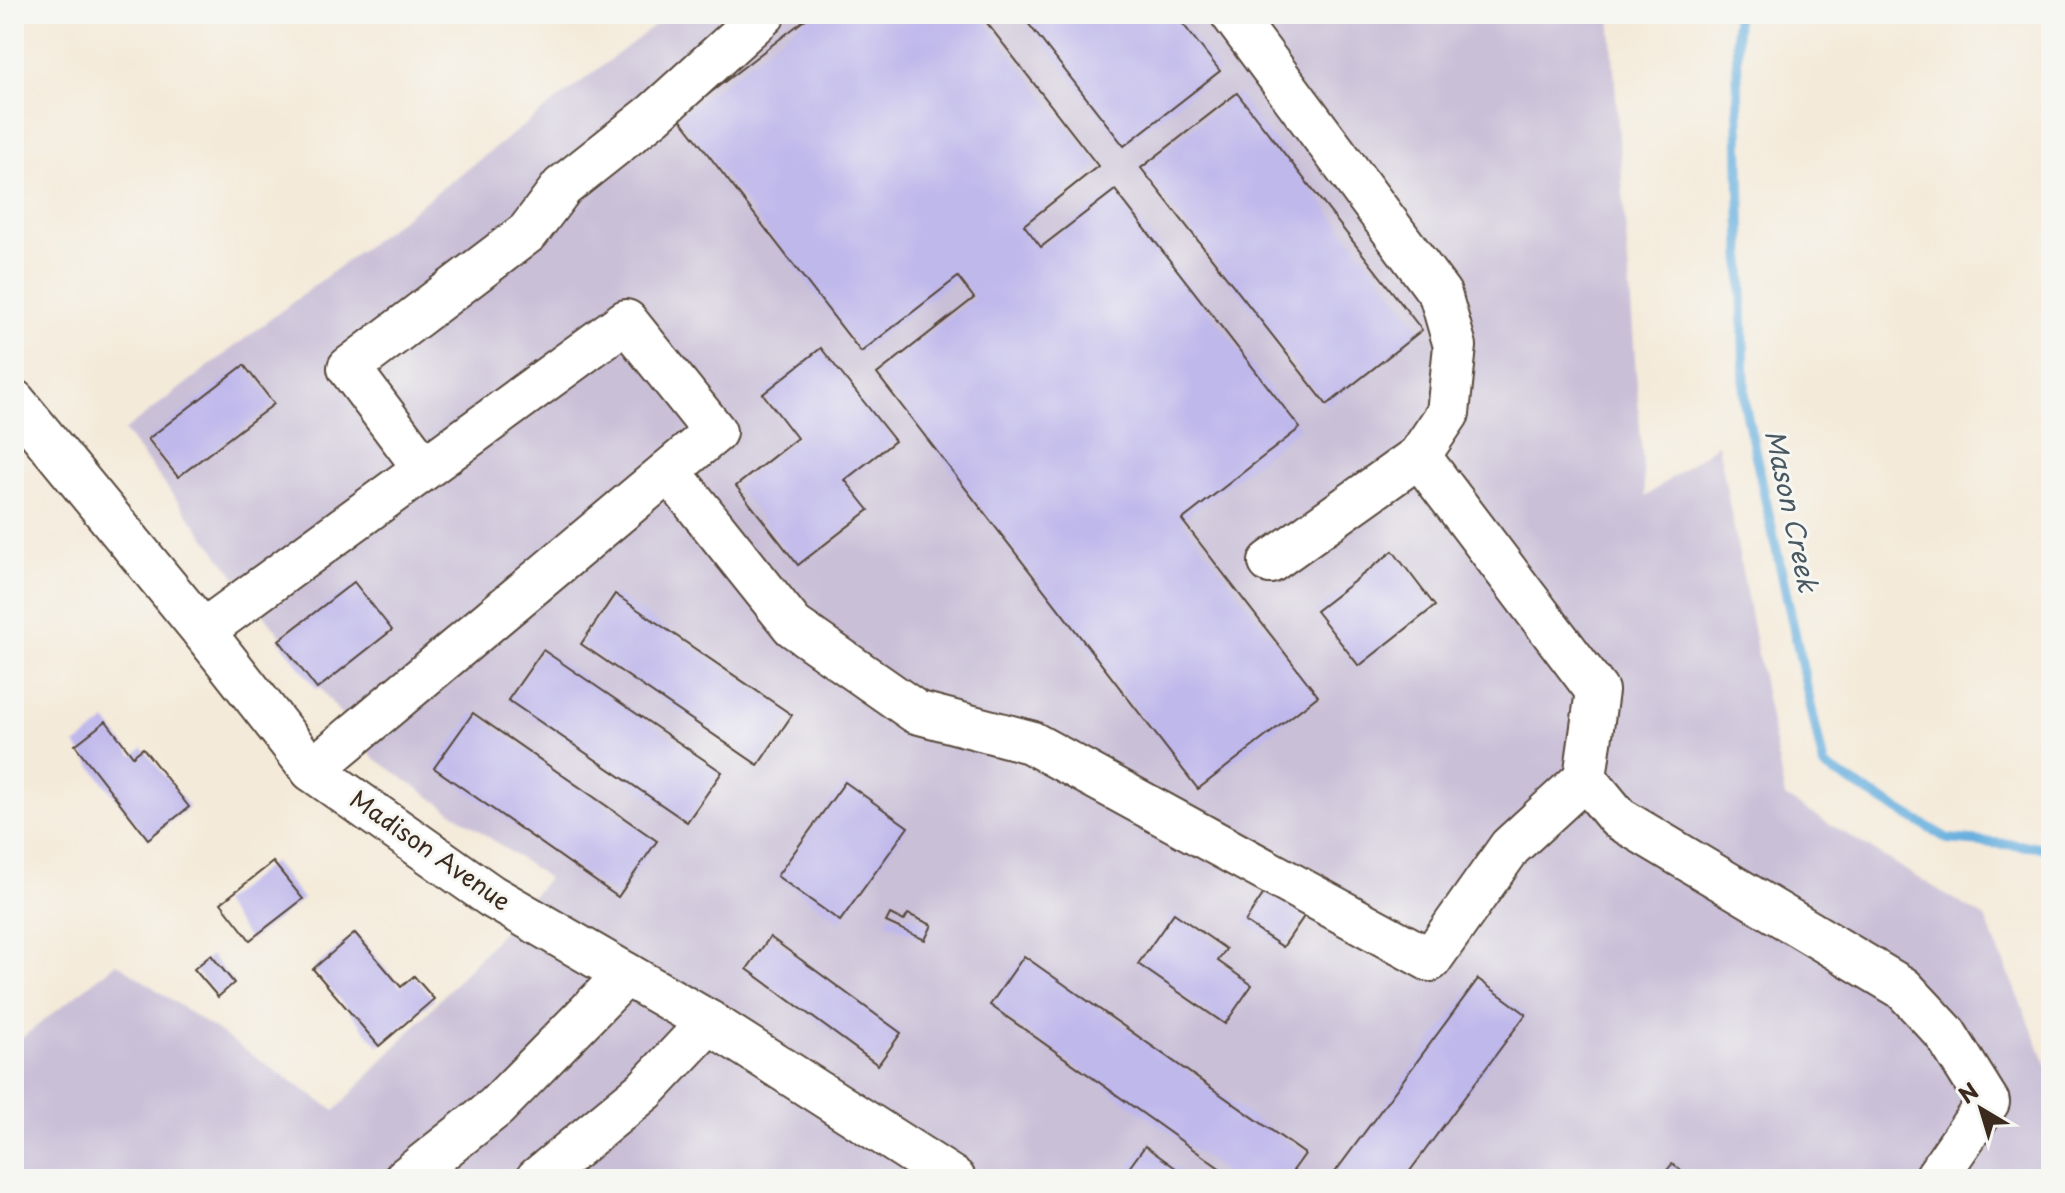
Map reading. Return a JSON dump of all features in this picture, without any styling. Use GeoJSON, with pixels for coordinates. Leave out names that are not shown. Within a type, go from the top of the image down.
{"type":"FeatureCollection","features":[{"type":"Feature","properties":{"kind":"street"},"geometry":{"type":"LineString","coordinates":[[424,468],[349,368],[528,232],[562,187],[654,114],[764,14]]}},
{"type":"Feature","properties":{"kind":"street"},"geometry":{"type":"LineString","coordinates":[[1232,14],[1440,294],[1455,346],[1448,413],[1419,456],[1270,562]]}},
{"type":"Feature","properties":{"kind":"street"},"geometry":{"type":"LineString","coordinates":[[203,631],[626,321],[715,432],[312,770]]}},
{"type":"Feature","properties":{"kind":"street","name":"Madison Avenue"},"geometry":{"type":"LineString","coordinates":[[14,401],[203,631],[312,770],[491,896],[709,1022],[954,1179]]}},
{"type":"Feature","properties":{"kind":"street"},"geometry":{"type":"LineString","coordinates":[[669,471],[793,626],[916,712],[1030,742],[1430,960],[1510,847],[1585,778],[1597,691],[1419,456]]}},
{"type":"Feature","properties":{"kind":"street"},"geometry":{"type":"LineString","coordinates":[[1585,778],[1618,818],[1903,988],[1945,1033],[1988,1102],[1935,1179]]}},
{"type":"Feature","properties":{"kind":"street"},"geometry":{"type":"LineString","coordinates":[[405,1179],[496,1107],[626,974]]}},
{"type":"Feature","properties":{"kind":"street"},"geometry":{"type":"LineString","coordinates":[[537,1179],[645,1090],[709,1022]]}},
{"type":"Feature","properties":{"kind":"shaded area"},"geometry":{"type":"Polygon","coordinates":[[[670,14],[1610,14],[1645,497],[1718,444],[1785,797],[1985,918],[2051,1075],[2051,1179],[14,1179],[14,1044],[117,963],[335,1111],[488,948],[548,878],[374,758],[124,431],[670,14]]]}},
{"type":"Feature","properties":{"kind":"building"},"geometry":{"type":"Polygon","coordinates":[[[812,14],[980,14],[1098,166],[1024,225],[1041,247],[1115,190],[1300,428],[1182,520],[1318,696],[1198,789],[877,374],[974,298],[958,277],[861,352],[679,117],[812,14]]]}},
{"type":"Feature","properties":{"kind":"building"},"geometry":{"type":"Polygon","coordinates":[[[1021,14],[1175,14],[1220,71],[1124,146],[1021,14]]]}},
{"type":"Feature","properties":{"kind":"building"},"geometry":{"type":"Polygon","coordinates":[[[1237,93],[1422,330],[1327,405],[1141,168],[1237,93]]]}},
{"type":"Feature","properties":{"kind":"building"},"geometry":{"type":"Polygon","coordinates":[[[821,348],[895,441],[845,480],[869,510],[798,565],[736,486],[797,438],[763,394],[821,348]]]}},
{"type":"Feature","properties":{"kind":"building"},"geometry":{"type":"Polygon","coordinates":[[[244,365],[274,404],[178,477],[148,439],[244,365]]]}},
{"type":"Feature","properties":{"kind":"building"},"geometry":{"type":"Polygon","coordinates":[[[1393,551],[1435,606],[1359,666],[1316,611],[1393,551]]]}},
{"type":"Feature","properties":{"kind":"building"},"geometry":{"type":"Polygon","coordinates":[[[354,582],[392,630],[317,689],[279,640],[354,582]]]}},
{"type":"Feature","properties":{"kind":"building"},"geometry":{"type":"Polygon","coordinates":[[[615,594],[792,715],[758,765],[581,644],[615,594]]]}},
{"type":"Feature","properties":{"kind":"building"},"geometry":{"type":"Polygon","coordinates":[[[543,650],[722,772],[687,822],[508,700],[543,650]]]}},
{"type":"Feature","properties":{"kind":"building"},"geometry":{"type":"Polygon","coordinates":[[[473,713],[657,841],[618,897],[434,768],[473,713]]]}},
{"type":"Feature","properties":{"kind":"building"},"geometry":{"type":"Polygon","coordinates":[[[106,721],[133,756],[143,748],[189,807],[148,839],[75,745],[106,721]]]}},
{"type":"Feature","properties":{"kind":"building"},"geometry":{"type":"Polygon","coordinates":[[[845,782],[908,827],[840,921],[777,876],[845,782]]]}},
{"type":"Feature","properties":{"kind":"building"},"geometry":{"type":"Polygon","coordinates":[[[273,862],[303,899],[250,940],[221,903],[273,862]]]}},
{"type":"Feature","properties":{"kind":"building"},"geometry":{"type":"Polygon","coordinates":[[[1270,884],[1309,909],[1283,947],[1245,922],[1270,884]]]}},
{"type":"Feature","properties":{"kind":"building"},"geometry":{"type":"Polygon","coordinates":[[[1174,913],[1226,949],[1218,961],[1252,985],[1225,1024],[1138,964],[1174,913]]]}},
{"type":"Feature","properties":{"kind":"building"},"geometry":{"type":"Polygon","coordinates":[[[890,914],[904,921],[908,914],[932,925],[925,940],[886,922],[890,914]]]}},
{"type":"Feature","properties":{"kind":"building"},"geometry":{"type":"Polygon","coordinates":[[[355,933],[401,987],[414,976],[434,999],[379,1046],[313,969],[355,933]]]}},
{"type":"Feature","properties":{"kind":"building"},"geometry":{"type":"Polygon","coordinates":[[[770,937],[901,1033],[878,1065],[747,969],[770,937]]]}},
{"type":"Feature","properties":{"kind":"building"},"geometry":{"type":"Polygon","coordinates":[[[211,955],[234,983],[218,997],[194,969],[211,955]]]}},
{"type":"Feature","properties":{"kind":"building"},"geometry":{"type":"Polygon","coordinates":[[[1024,956],[1305,1154],[1287,1179],[1235,1179],[990,1005],[1024,956]]]}},
{"type":"Feature","properties":{"kind":"building"},"geometry":{"type":"Polygon","coordinates":[[[1478,979],[1526,1014],[1404,1179],[1330,1179],[1478,979]]]}},
{"type":"Feature","properties":{"kind":"building"},"geometry":{"type":"Polygon","coordinates":[[[1145,1146],[1191,1179],[1121,1179],[1145,1146]]]}},
{"type":"Feature","properties":{"kind":"building"},"geometry":{"type":"Polygon","coordinates":[[[1672,1164],[1693,1179],[1660,1179],[1672,1164]]]}},
{"type":"Feature","properties":{"kind":"waterway","name":"Mason Creek"},"geometry":{"type":"LineString","coordinates":[[1736,14],[1745,406],[1824,766],[1948,839],[2051,848]]}}]}
